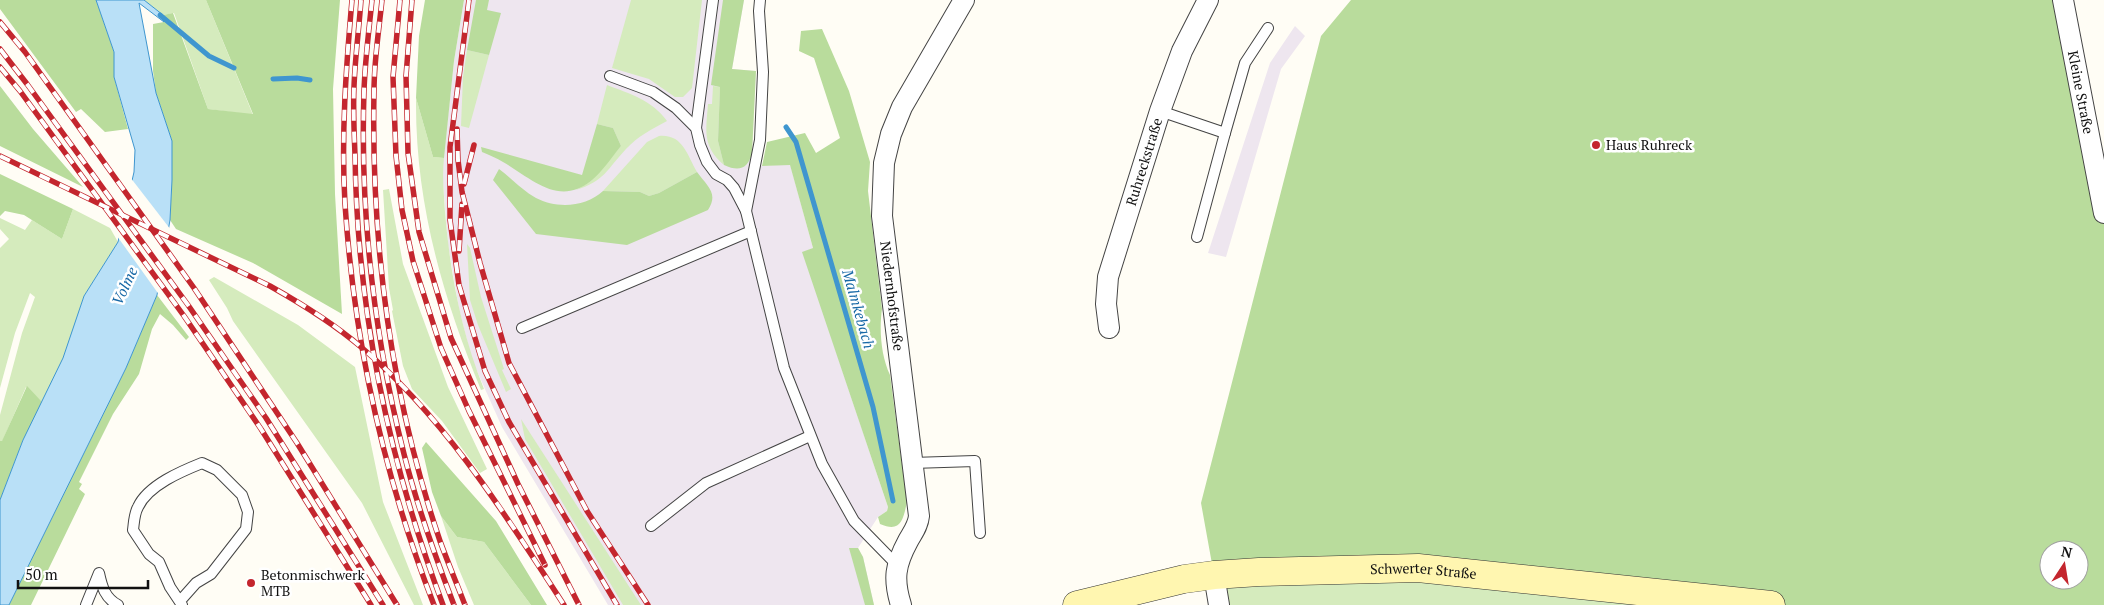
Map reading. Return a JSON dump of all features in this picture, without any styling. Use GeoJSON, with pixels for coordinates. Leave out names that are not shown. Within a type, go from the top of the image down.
{"type":"FeatureCollection","features":[{"type":"Feature","properties":{"kind":"main road","name":"Schwerter Straße"},"geometry":{"type":"LineString","coordinates":[[1077,605],[1184,580],[1214,575],[1418,568],[1771,605]]}},
{"type":"Feature","properties":{"kind":"street","name":"Niedernhofstraße"},"geometry":{"type":"LineString","coordinates":[[901,605],[896,580],[897,565],[918,524],[919,516],[882,216],[884,163],[891,134],[902,106],[964,0]]}},
{"type":"Feature","properties":{"kind":"street","name":"Ruhreckstraße"},"geometry":{"type":"LineString","coordinates":[[1109,328],[1106,304],[1108,277],[1160,111],[1182,50],[1208,0]]}},
{"type":"Feature","properties":{"kind":"street","name":"Kleine Straße"},"geometry":{"type":"LineString","coordinates":[[2063,0],[2104,213]]}},
{"type":"Feature","properties":{"kind":"street"},"geometry":{"type":"LineString","coordinates":[[1214,575],[1219,605]]}},
{"type":"Feature","properties":{"kind":"lane"},"geometry":{"type":"LineString","coordinates":[[713,0],[696,128],[700,145],[707,162],[716,174],[727,180],[734,188],[746,211],[784,368],[822,464],[854,522],[897,565]]}},
{"type":"Feature","properties":{"kind":"lane"},"geometry":{"type":"LineString","coordinates":[[746,211],[760,140],[763,72],[760,0]]}},
{"type":"Feature","properties":{"kind":"lane"},"geometry":{"type":"LineString","coordinates":[[1197,237],[1245,63],[1268,28]]}},
{"type":"Feature","properties":{"kind":"lane"},"geometry":{"type":"LineString","coordinates":[[610,76],[653,92],[676,108],[696,128]]}},
{"type":"Feature","properties":{"kind":"lane"},"geometry":{"type":"LineString","coordinates":[[1160,111],[1225,133]]}},
{"type":"Feature","properties":{"kind":"lane"},"geometry":{"type":"LineString","coordinates":[[522,328],[751,231]]}},
{"type":"Feature","properties":{"kind":"lane"},"geometry":{"type":"LineString","coordinates":[[652,526],[706,483],[810,436]]}},
{"type":"Feature","properties":{"kind":"lane"},"geometry":{"type":"LineString","coordinates":[[912,463],[975,461],[980,533]]}},
{"type":"Feature","properties":{"kind":"lane"},"geometry":{"type":"LineString","coordinates":[[202,463],[217,470],[242,495],[248,512],[246,529],[211,574],[196,583],[181,603],[170,587],[159,562],[149,554],[133,530],[138,506],[148,494],[179,471],[202,463]]}},
{"type":"Feature","properties":{"kind":"lane"},"geometry":{"type":"LineString","coordinates":[[86,605],[99,573],[102,588],[110,601],[118,605]]}},
{"type":"Feature","properties":{"kind":"shaded area"},"geometry":{"type":"Polygon","coordinates":[[[464,0],[744,0],[732,69],[756,71],[750,162],[762,166],[790,164],[813,248],[803,253],[888,507],[887,511],[878,517],[858,548],[863,557],[874,605],[608,605],[502,427],[472,360],[459,309],[448,245],[442,170],[454,61],[464,0]]]}},
{"type":"Feature","properties":{"kind":"shaded area"},"geometry":{"type":"Polygon","coordinates":[[[1295,26],[1305,36],[1281,69],[1226,257],[1208,253],[1270,63],[1295,26]]]}},
{"type":"Feature","properties":{"kind":"green space"},"geometry":{"type":"Polygon","coordinates":[[[0,0],[96,0],[114,52],[114,77],[128,129],[105,132],[81,109],[76,112],[0,9],[0,0]]]}},
{"type":"Feature","properties":{"kind":"green space"},"geometry":{"type":"Polygon","coordinates":[[[144,0],[206,0],[253,115],[208,109],[174,13],[163,15],[144,0]]]}},
{"type":"Feature","properties":{"kind":"green space"},"geometry":{"type":"Polygon","coordinates":[[[206,0],[340,0],[333,89],[335,194],[342,314],[253,263],[176,229],[170,220],[172,141],[156,93],[153,71],[153,24],[164,22],[163,15],[173,13],[208,109],[253,114],[206,0]]]}},
{"type":"Feature","properties":{"kind":"green space"},"geometry":{"type":"Polygon","coordinates":[[[425,0],[464,0],[454,61],[444,158],[433,157],[416,98],[419,36],[425,0]]]}},
{"type":"Feature","properties":{"kind":"green space"},"geometry":{"type":"Polygon","coordinates":[[[476,0],[489,0],[487,10],[501,13],[489,55],[467,50],[476,0]]]}},
{"type":"Feature","properties":{"kind":"green space"},"geometry":{"type":"Polygon","coordinates":[[[631,0],[702,0],[692,88],[683,97],[675,97],[649,79],[612,68],[631,0]]]}},
{"type":"Feature","properties":{"kind":"green space"},"geometry":{"type":"Polygon","coordinates":[[[723,0],[744,0],[732,69],[756,71],[752,153],[748,163],[742,168],[724,165],[718,141],[720,87],[711,85],[723,0]]]}},
{"type":"Feature","properties":{"kind":"green space"},"geometry":{"type":"Polygon","coordinates":[[[1351,0],[2063,0],[2104,213],[2104,605],[1771,605],[1418,568],[1214,575],[1201,503],[1321,36],[1351,0]]]}},
{"type":"Feature","properties":{"kind":"green space"},"geometry":{"type":"Polygon","coordinates":[[[822,29],[849,91],[870,162],[868,191],[882,309],[882,343],[890,375],[907,502],[900,523],[893,527],[880,524],[878,517],[887,511],[888,507],[802,252],[813,248],[790,165],[762,166],[767,142],[805,133],[816,153],[840,138],[814,58],[799,51],[801,31],[822,29]]]}},
{"type":"Feature","properties":{"kind":"green space"},"geometry":{"type":"Polygon","coordinates":[[[467,50],[489,55],[469,128],[461,126],[463,77],[467,50]]]}},
{"type":"Feature","properties":{"kind":"green space"},"geometry":{"type":"Polygon","coordinates":[[[607,85],[647,103],[655,108],[667,121],[635,140],[600,178],[576,190],[591,181],[621,146],[613,128],[597,124],[607,85]]]}},
{"type":"Feature","properties":{"kind":"green space"},"geometry":{"type":"Polygon","coordinates":[[[0,86],[33,129],[83,187],[0,146],[0,86]]]}},
{"type":"Feature","properties":{"kind":"green space"},"geometry":{"type":"Polygon","coordinates":[[[713,86],[720,87],[718,141],[724,165],[712,151],[707,138],[708,104],[712,104],[713,86]]]}},
{"type":"Feature","properties":{"kind":"green space"},"geometry":{"type":"Polygon","coordinates":[[[416,98],[433,157],[444,158],[445,212],[453,279],[469,346],[484,389],[481,390],[454,319],[434,247],[420,174],[416,98]]]}},
{"type":"Feature","properties":{"kind":"green space"},"geometry":{"type":"Polygon","coordinates":[[[597,124],[613,128],[621,146],[591,181],[579,188],[567,191],[556,191],[534,182],[501,161],[482,152],[481,147],[582,175],[597,124]]]}},
{"type":"Feature","properties":{"kind":"green space"},"geometry":{"type":"Polygon","coordinates":[[[659,136],[674,138],[679,142],[697,172],[659,193],[649,196],[640,192],[603,191],[647,142],[659,136]]]}},
{"type":"Feature","properties":{"kind":"green space"},"geometry":{"type":"Polygon","coordinates":[[[499,169],[531,195],[544,202],[553,204],[571,205],[580,203],[603,191],[640,192],[649,196],[659,193],[697,172],[708,186],[712,199],[708,210],[627,245],[536,234],[493,180],[499,169]]]}},
{"type":"Feature","properties":{"kind":"green space"},"geometry":{"type":"Polygon","coordinates":[[[0,174],[73,209],[62,239],[24,215],[5,211],[0,216],[0,174]]]}},
{"type":"Feature","properties":{"kind":"green space"},"geometry":{"type":"Polygon","coordinates":[[[389,189],[403,264],[448,387],[487,469],[480,473],[442,421],[412,389],[403,366],[389,288],[383,190],[389,189]]]}},
{"type":"Feature","properties":{"kind":"green space"},"geometry":{"type":"Polygon","coordinates":[[[73,209],[110,228],[118,242],[84,296],[64,358],[43,403],[26,387],[2,442],[0,441],[0,415],[22,333],[35,297],[30,293],[15,333],[0,388],[0,248],[9,239],[0,229],[0,218],[25,230],[32,220],[62,239],[73,209]]]}},
{"type":"Feature","properties":{"kind":"green space"},"geometry":{"type":"Polygon","coordinates":[[[467,244],[470,248],[481,297],[504,369],[502,370],[511,389],[506,392],[478,325],[470,300],[467,244]]]}},
{"type":"Feature","properties":{"kind":"green space"},"geometry":{"type":"Polygon","coordinates":[[[214,277],[298,325],[355,367],[383,502],[423,605],[414,605],[362,503],[233,321],[209,280],[214,277]]]}},
{"type":"Feature","properties":{"kind":"green space"},"geometry":{"type":"Polygon","coordinates":[[[157,295],[189,337],[186,340],[160,314],[152,329],[139,374],[113,414],[79,482],[82,484],[79,489],[85,494],[31,605],[9,605],[126,368],[157,295]]]}},
{"type":"Feature","properties":{"kind":"green space"},"geometry":{"type":"Polygon","coordinates":[[[27,386],[43,403],[23,440],[0,500],[0,441],[2,441],[27,386]]]}},
{"type":"Feature","properties":{"kind":"green space"},"geometry":{"type":"Polygon","coordinates":[[[521,419],[641,605],[623,605],[525,439],[521,419]]]}},
{"type":"Feature","properties":{"kind":"green space"},"geometry":{"type":"Polygon","coordinates":[[[426,442],[496,521],[547,605],[531,605],[484,542],[457,537],[441,516],[432,492],[422,448],[426,442]]]}},
{"type":"Feature","properties":{"kind":"green space"},"geometry":{"type":"Polygon","coordinates":[[[441,516],[457,537],[484,542],[531,605],[474,605],[458,567],[441,516]]]}},
{"type":"Feature","properties":{"kind":"green space"},"geometry":{"type":"Polygon","coordinates":[[[849,548],[858,548],[863,557],[874,605],[865,605],[849,548]]]}},
{"type":"Feature","properties":{"kind":"green space"},"geometry":{"type":"Polygon","coordinates":[[[1418,568],[1771,605],[1219,605],[1217,589],[1259,572],[1418,568]]]}},
{"type":"Feature","properties":{"kind":"water","name":"Volme"},"geometry":{"type":"Polygon","coordinates":[[[96,0],[144,0],[163,15],[164,22],[139,3],[156,93],[172,141],[170,220],[157,295],[126,368],[9,605],[0,605],[0,500],[23,440],[63,358],[84,296],[118,242],[134,172],[135,150],[114,77],[114,52],[96,0]]]}},
{"type":"Feature","properties":{"kind":"pier"},"geometry":{"type":"Polygon","coordinates":[[[130,177],[171,230],[160,296],[117,236],[130,177]]]}},
{"type":"Feature","properties":{"kind":"waterway","name":"Malmkebach"},"geometry":{"type":"LineString","coordinates":[[160,15],[209,56],[234,68]]}},
{"type":"Feature","properties":{"kind":"waterway","name":"Malmkebach"},"geometry":{"type":"LineString","coordinates":[[273,79],[297,78],[310,80]]}},
{"type":"Feature","properties":{"kind":"waterway","name":"Malmkebach"},"geometry":{"type":"LineString","coordinates":[[786,127],[796,142],[873,407],[893,501]]}},
{"type":"Feature","properties":{"kind":"railway"},"geometry":{"type":"LineString","coordinates":[[352,0],[344,128],[345,204],[349,256],[364,358],[386,458],[400,508],[434,605]]}},
{"type":"Feature","properties":{"kind":"railway"},"geometry":{"type":"LineString","coordinates":[[361,0],[355,76],[354,121],[357,213],[369,327],[379,384],[406,495],[443,605]]}},
{"type":"Feature","properties":{"kind":"railway"},"geometry":{"type":"LineString","coordinates":[[372,0],[367,45],[363,136],[367,228],[377,319],[394,409],[409,473],[427,531],[454,605]]}},
{"type":"Feature","properties":{"kind":"railway"},"geometry":{"type":"LineString","coordinates":[[382,0],[375,68],[374,148],[376,205],[388,319],[397,375],[423,487],[440,541],[465,605]]}},
{"type":"Feature","properties":{"kind":"railway"},"geometry":{"type":"LineString","coordinates":[[400,0],[393,77],[396,156],[402,210],[413,261],[441,348],[469,411],[545,565]]}},
{"type":"Feature","properties":{"kind":"railway"},"geometry":{"type":"LineString","coordinates":[[412,0],[406,76],[408,153],[419,232],[451,338],[518,484],[579,605]]}},
{"type":"Feature","properties":{"kind":"railway"},"geometry":{"type":"LineString","coordinates":[[469,0],[450,147],[450,220],[459,285],[485,371],[509,422],[617,605]]}},
{"type":"Feature","properties":{"kind":"railway"},"geometry":{"type":"LineString","coordinates":[[0,22],[25,52],[194,288],[297,443],[397,605]]}},
{"type":"Feature","properties":{"kind":"railway"},"geometry":{"type":"LineString","coordinates":[[0,49],[188,305],[266,418],[383,605]]}},
{"type":"Feature","properties":{"kind":"railway"},"geometry":{"type":"LineString","coordinates":[[0,67],[20,91],[184,316],[261,429],[371,605]]}},
{"type":"Feature","properties":{"kind":"railway"},"geometry":{"type":"LineString","coordinates":[[457,129],[462,192],[509,363],[587,511],[648,605]]}},
{"type":"Feature","properties":{"kind":"railway"},"geometry":{"type":"LineString","coordinates":[[464,184],[474,145]]}},
{"type":"Feature","properties":{"kind":"railway"},"geometry":{"type":"LineString","coordinates":[[0,156],[270,286],[317,314],[350,338],[420,404],[447,436],[496,502],[564,605]]}},
{"type":"Feature","properties":{"kind":"railway"},"geometry":{"type":"LineString","coordinates":[[459,251],[462,204]]}},
{"type":"Feature","properties":{"kind":"place","name":"Haus Ruhreck"},"geometry":{"type":"Point","coordinates":[1596,145]}},
{"type":"Feature","properties":{"kind":"place","name":"Betonmischwerk MTB"},"geometry":{"type":"Point","coordinates":[251,583]}}]}
